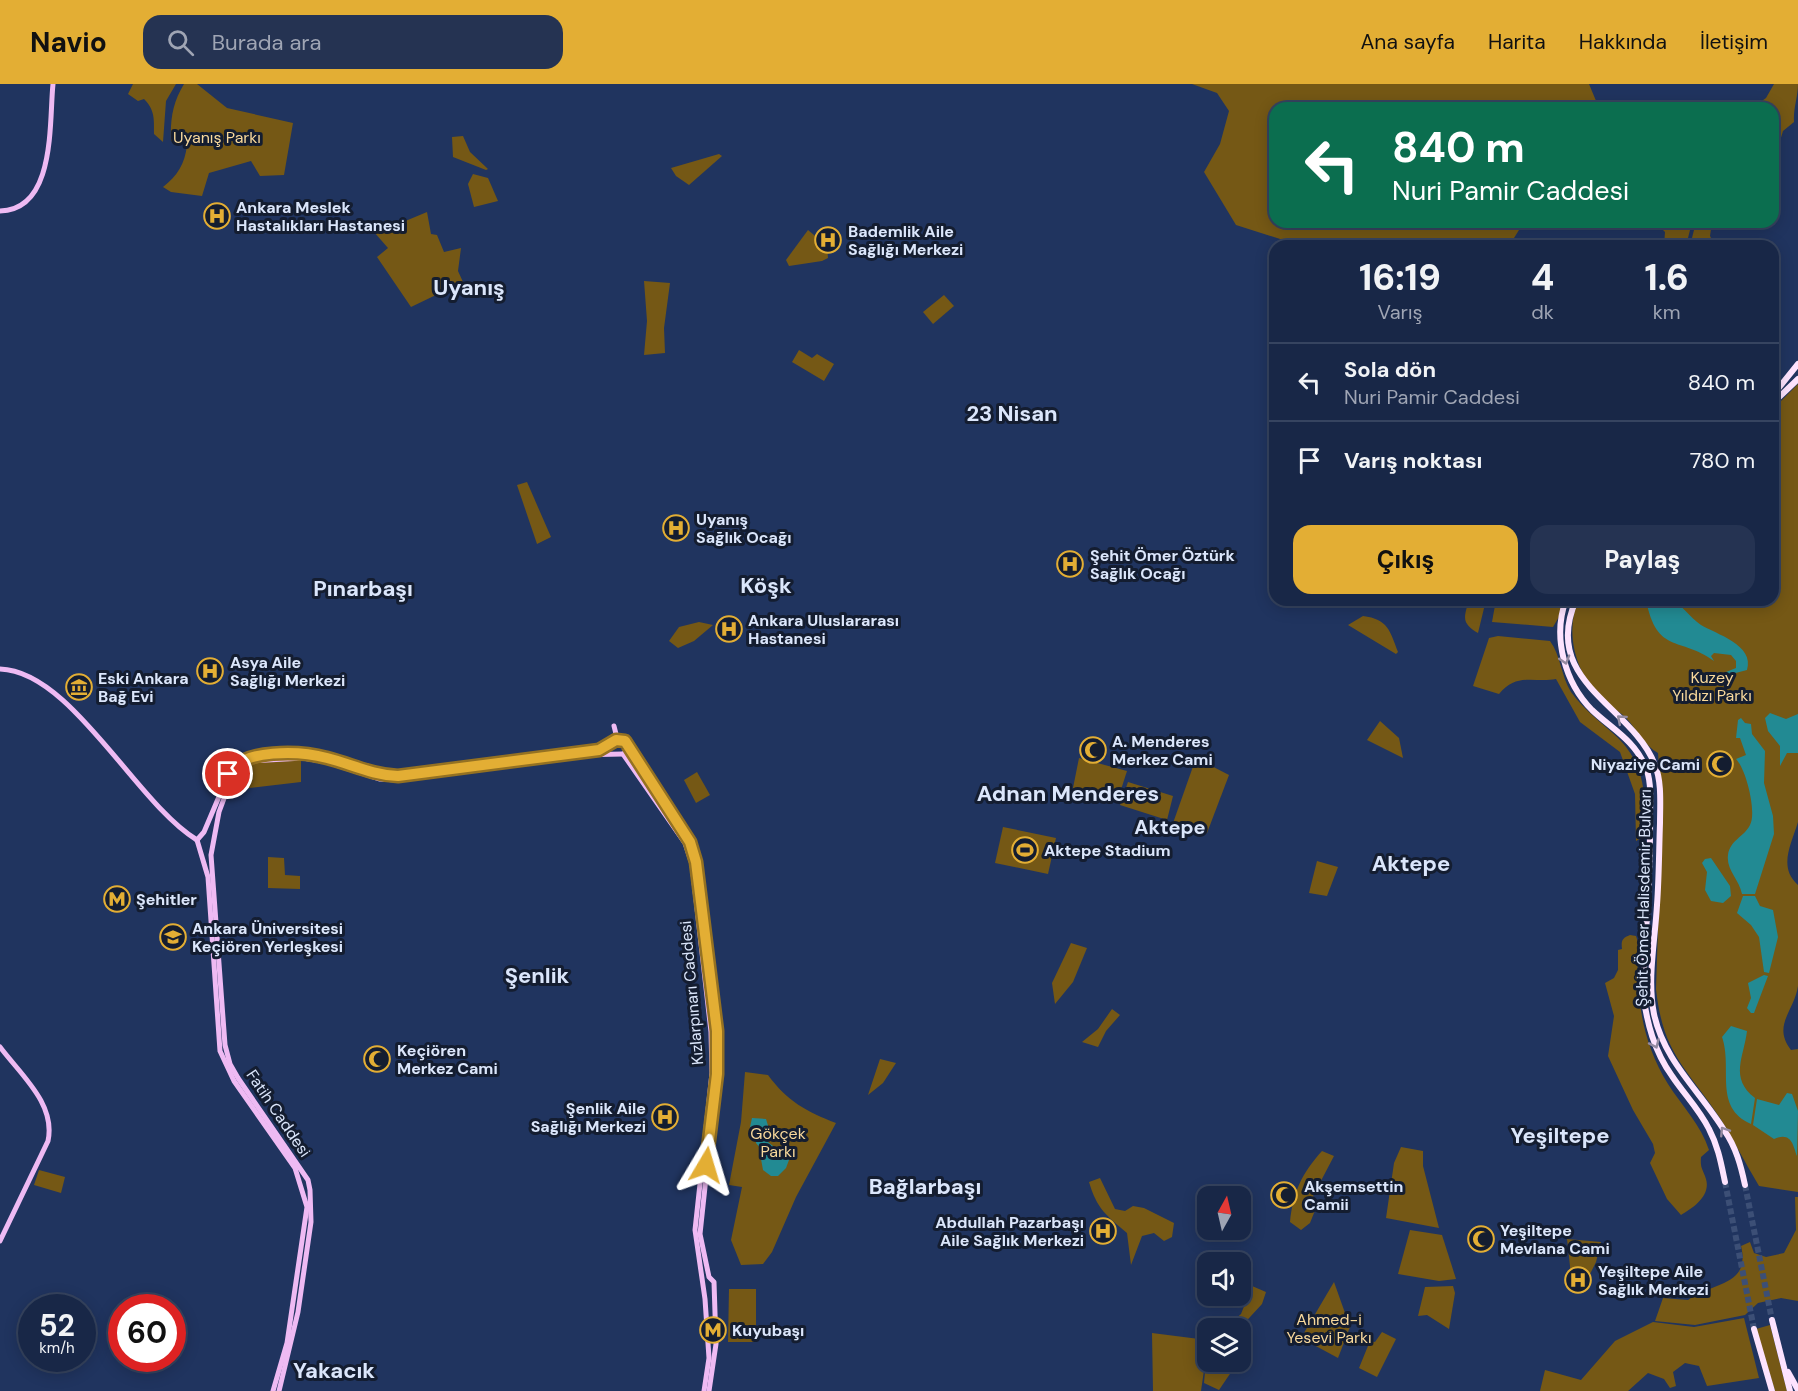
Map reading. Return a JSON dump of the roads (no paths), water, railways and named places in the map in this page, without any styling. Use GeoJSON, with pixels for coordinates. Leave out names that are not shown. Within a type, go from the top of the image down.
{"type":"FeatureCollection","features":[{"type":"Feature","properties":{"kind":"highway"},"geometry":{"type":"LineString","coordinates":[[1779,388],[1798,364]]}},
{"type":"Feature","properties":{"kind":"highway"},"geometry":{"type":"LineString","coordinates":[[1779,397],[1798,379]]}},
{"type":"Feature","properties":{"kind":"highway","name":"Şehit Ömer Halisdemir Bulvarı"},"geometry":{"type":"LineString","coordinates":[[1564,606],[1560,636],[1569,675],[1593,710],[1630,742],[1646,767],[1650,795],[1651,835],[1643,994],[1648,1026],[1672,1076],[1709,1127],[1717,1145],[1725,1182]]}},
{"type":"Feature","properties":{"kind":"highway","name":"Şehit Ömer Halisdemir Bulvarı"},"geometry":{"type":"LineString","coordinates":[[1574,606],[1569,635],[1571,652],[1581,678],[1601,702],[1629,726],[1656,766],[1660,796],[1657,906],[1653,946],[1654,1015],[1666,1049],[1678,1070],[1731,1140],[1745,1185]]}},
{"type":"Feature","properties":{"kind":"highway"},"geometry":{"type":"LineString","coordinates":[[1773,1320],[1790,1390]]}},
{"type":"Feature","properties":{"kind":"highway"},"geometry":{"type":"LineString","coordinates":[[1754,1329],[1772,1391]]}},
{"type":"Feature","properties":{"kind":"highway"},"geometry":{"type":"LineString","coordinates":[[1785,1365],[1798,1390]]}},
{"type":"Feature","properties":{"kind":"highway"},"geometry":{"type":"LineString","coordinates":[[1766,1369],[1767,1391]]}},
{"type":"Feature","properties":{"kind":"main road"},"geometry":{"type":"LineString","coordinates":[[0,211],[19,205],[32,196],[39,185],[49,138],[53,84]]}},
{"type":"Feature","properties":{"kind":"main road"},"geometry":{"type":"LineString","coordinates":[[0,669],[18,672],[43,684],[67,704],[168,817],[197,840],[201,849],[212,848],[215,844],[214,836],[222,804],[235,768],[248,761],[310,756],[380,779],[398,780],[566,756],[614,752],[623,754],[628,748]]}},
{"type":"Feature","properties":{"kind":"main road"},"geometry":{"type":"LineString","coordinates":[[197,840],[204,832],[232,766],[246,757],[310,756],[381,775],[398,776],[599,750],[614,742],[622,740],[614,726],[614,742],[614,752]]}},
{"type":"Feature","properties":{"kind":"main road","name":"Kızlarpınarı Caddesi"},"geometry":{"type":"LineString","coordinates":[[622,740],[690,842],[696,862],[717,1031],[717,1074],[700,1234],[709,1277],[714,1280],[713,1284]]}},
{"type":"Feature","properties":{"kind":"main road","name":"Kızlarpınarı Caddesi"},"geometry":{"type":"LineString","coordinates":[[623,754],[685,843],[692,864],[711,1032],[712,1073],[695,1230],[703,1283],[709,1358],[704,1391]]}},
{"type":"Feature","properties":{"kind":"main road"},"geometry":{"type":"LineString","coordinates":[[204,832],[214,836]]}},
{"type":"Feature","properties":{"kind":"main road","name":"Fatih Caddesi"},"geometry":{"type":"LineString","coordinates":[[212,848],[225,1045],[230,1064],[308,1180],[310,1190],[311,1222],[298,1312],[279,1391]]}},
{"type":"Feature","properties":{"kind":"main road","name":"Fatih Caddesi"},"geometry":{"type":"LineString","coordinates":[[201,849],[208,877],[220,1051],[234,1081],[295,1168],[307,1207],[287,1344],[273,1391]]}},
{"type":"Feature","properties":{"kind":"main road"},"geometry":{"type":"LineString","coordinates":[[0,1047],[46,1107],[50,1129],[48,1141],[0,1241]]}},
{"type":"Feature","properties":{"kind":"main road"},"geometry":{"type":"LineString","coordinates":[[709,1277],[703,1283],[707,1287],[713,1284],[716,1344],[709,1391]]}},
{"type":"Feature","properties":{"kind":"tunnel"},"geometry":{"type":"LineString","coordinates":[[1725,1182],[1754,1329]]}},
{"type":"Feature","properties":{"kind":"tunnel"},"geometry":{"type":"LineString","coordinates":[[1745,1185],[1772,1320]]}},
{"type":"Feature","properties":{"kind":"place","name":"Ankara Meslek Hastalıkları Hastanesi"},"geometry":{"type":"Point","coordinates":[217,216]}},
{"type":"Feature","properties":{"kind":"place","name":"Bademlik Aile Sağlığı Merkezi"},"geometry":{"type":"Point","coordinates":[828,240]}},
{"type":"Feature","properties":{"kind":"place","name":"Uyanış Sağlık Ocağı"},"geometry":{"type":"Point","coordinates":[676,528]}},
{"type":"Feature","properties":{"kind":"place","name":"Şehit Ömer Öztürk Sağlık Ocağı"},"geometry":{"type":"Point","coordinates":[1070,564]}},
{"type":"Feature","properties":{"kind":"place","name":"Ankara Uluslararası Hastanesi"},"geometry":{"type":"Point","coordinates":[729,629]}},
{"type":"Feature","properties":{"kind":"place","name":"Asya Aile Sağlığı Merkezi"},"geometry":{"type":"Point","coordinates":[210,671]}},
{"type":"Feature","properties":{"kind":"place","name":"Eski Ankara Bağ Evi"},"geometry":{"type":"Point","coordinates":[79,687]}},
{"type":"Feature","properties":{"kind":"place","name":"A. Menderes Merkez Cami"},"geometry":{"type":"Point","coordinates":[1093,750]}},
{"type":"Feature","properties":{"kind":"place","name":"Niyaziye Cami"},"geometry":{"type":"Point","coordinates":[1720,764]}},
{"type":"Feature","properties":{"kind":"place","name":"Aktepe Stadium"},"geometry":{"type":"Point","coordinates":[1025,850]}},
{"type":"Feature","properties":{"kind":"place","name":"Şehitler"},"geometry":{"type":"Point","coordinates":[117,899]}},
{"type":"Feature","properties":{"kind":"place","name":"Ankara Üniversitesi Keçiören Yerleşkesi"},"geometry":{"type":"Point","coordinates":[173,937]}},
{"type":"Feature","properties":{"kind":"place","name":"Keçiören Merkez Cami"},"geometry":{"type":"Point","coordinates":[377,1059]}},
{"type":"Feature","properties":{"kind":"place","name":"Şenlik Aile Sağlığı Merkezi"},"geometry":{"type":"Point","coordinates":[665,1117]}},
{"type":"Feature","properties":{"kind":"place","name":"Akşemsettin Camii"},"geometry":{"type":"Point","coordinates":[1284,1195]}},
{"type":"Feature","properties":{"kind":"place","name":"Abdullah Pazarbaşı Aile Sağlık Merkezi"},"geometry":{"type":"Point","coordinates":[1103,1231]}},
{"type":"Feature","properties":{"kind":"place","name":"Yeşiltepe Mevlana Cami"},"geometry":{"type":"Point","coordinates":[1481,1239]}},
{"type":"Feature","properties":{"kind":"place","name":"Yeşiltepe Aile Sağlık Merkezi"},"geometry":{"type":"Point","coordinates":[1578,1280]}},
{"type":"Feature","properties":{"kind":"place","name":"Kuyubaşı"},"geometry":{"type":"Point","coordinates":[713,1330]}},
{"type":"Feature","properties":{"kind":"district","name":"Uyanış"},"geometry":{"type":"Point","coordinates":[469,287]}},
{"type":"Feature","properties":{"kind":"district","name":"23 Nisan"},"geometry":{"type":"Point","coordinates":[1012,413]}},
{"type":"Feature","properties":{"kind":"district","name":"Köşk"},"geometry":{"type":"Point","coordinates":[766,585]}},
{"type":"Feature","properties":{"kind":"district","name":"Pınarbaşı"},"geometry":{"type":"Point","coordinates":[363,588]}},
{"type":"Feature","properties":{"kind":"district","name":"Adnan Menderes"},"geometry":{"type":"Point","coordinates":[1068,793]}},
{"type":"Feature","properties":{"kind":"district","name":"Aktepe"},"geometry":{"type":"Point","coordinates":[1170,827]}},
{"type":"Feature","properties":{"kind":"district","name":"Aktepe"},"geometry":{"type":"Point","coordinates":[1411,863]}},
{"type":"Feature","properties":{"kind":"district","name":"Şenlik"},"geometry":{"type":"Point","coordinates":[537,975]}},
{"type":"Feature","properties":{"kind":"district","name":"Yeşiltepe"},"geometry":{"type":"Point","coordinates":[1560,1135]}},
{"type":"Feature","properties":{"kind":"district","name":"Bağlarbaşı"},"geometry":{"type":"Point","coordinates":[925,1186]}},
{"type":"Feature","properties":{"kind":"district","name":"Yakacık"},"geometry":{"type":"Point","coordinates":[334,1370]}},
{"type":"Feature","properties":{"kind":"park label","name":"Uyanış Parkı"},"geometry":{"type":"Point","coordinates":[217,137]}},
{"type":"Feature","properties":{"kind":"park label","name":"Kuzey Yıldızı Parkı"},"geometry":{"type":"Point","coordinates":[1712,686]}},
{"type":"Feature","properties":{"kind":"park label","name":"Gökçek Parkı"},"geometry":{"type":"Point","coordinates":[778,1142]}},
{"type":"Feature","properties":{"kind":"park label","name":"Ahmed-i Yesevi Parkı"},"geometry":{"type":"Point","coordinates":[1329,1328]}}]}
